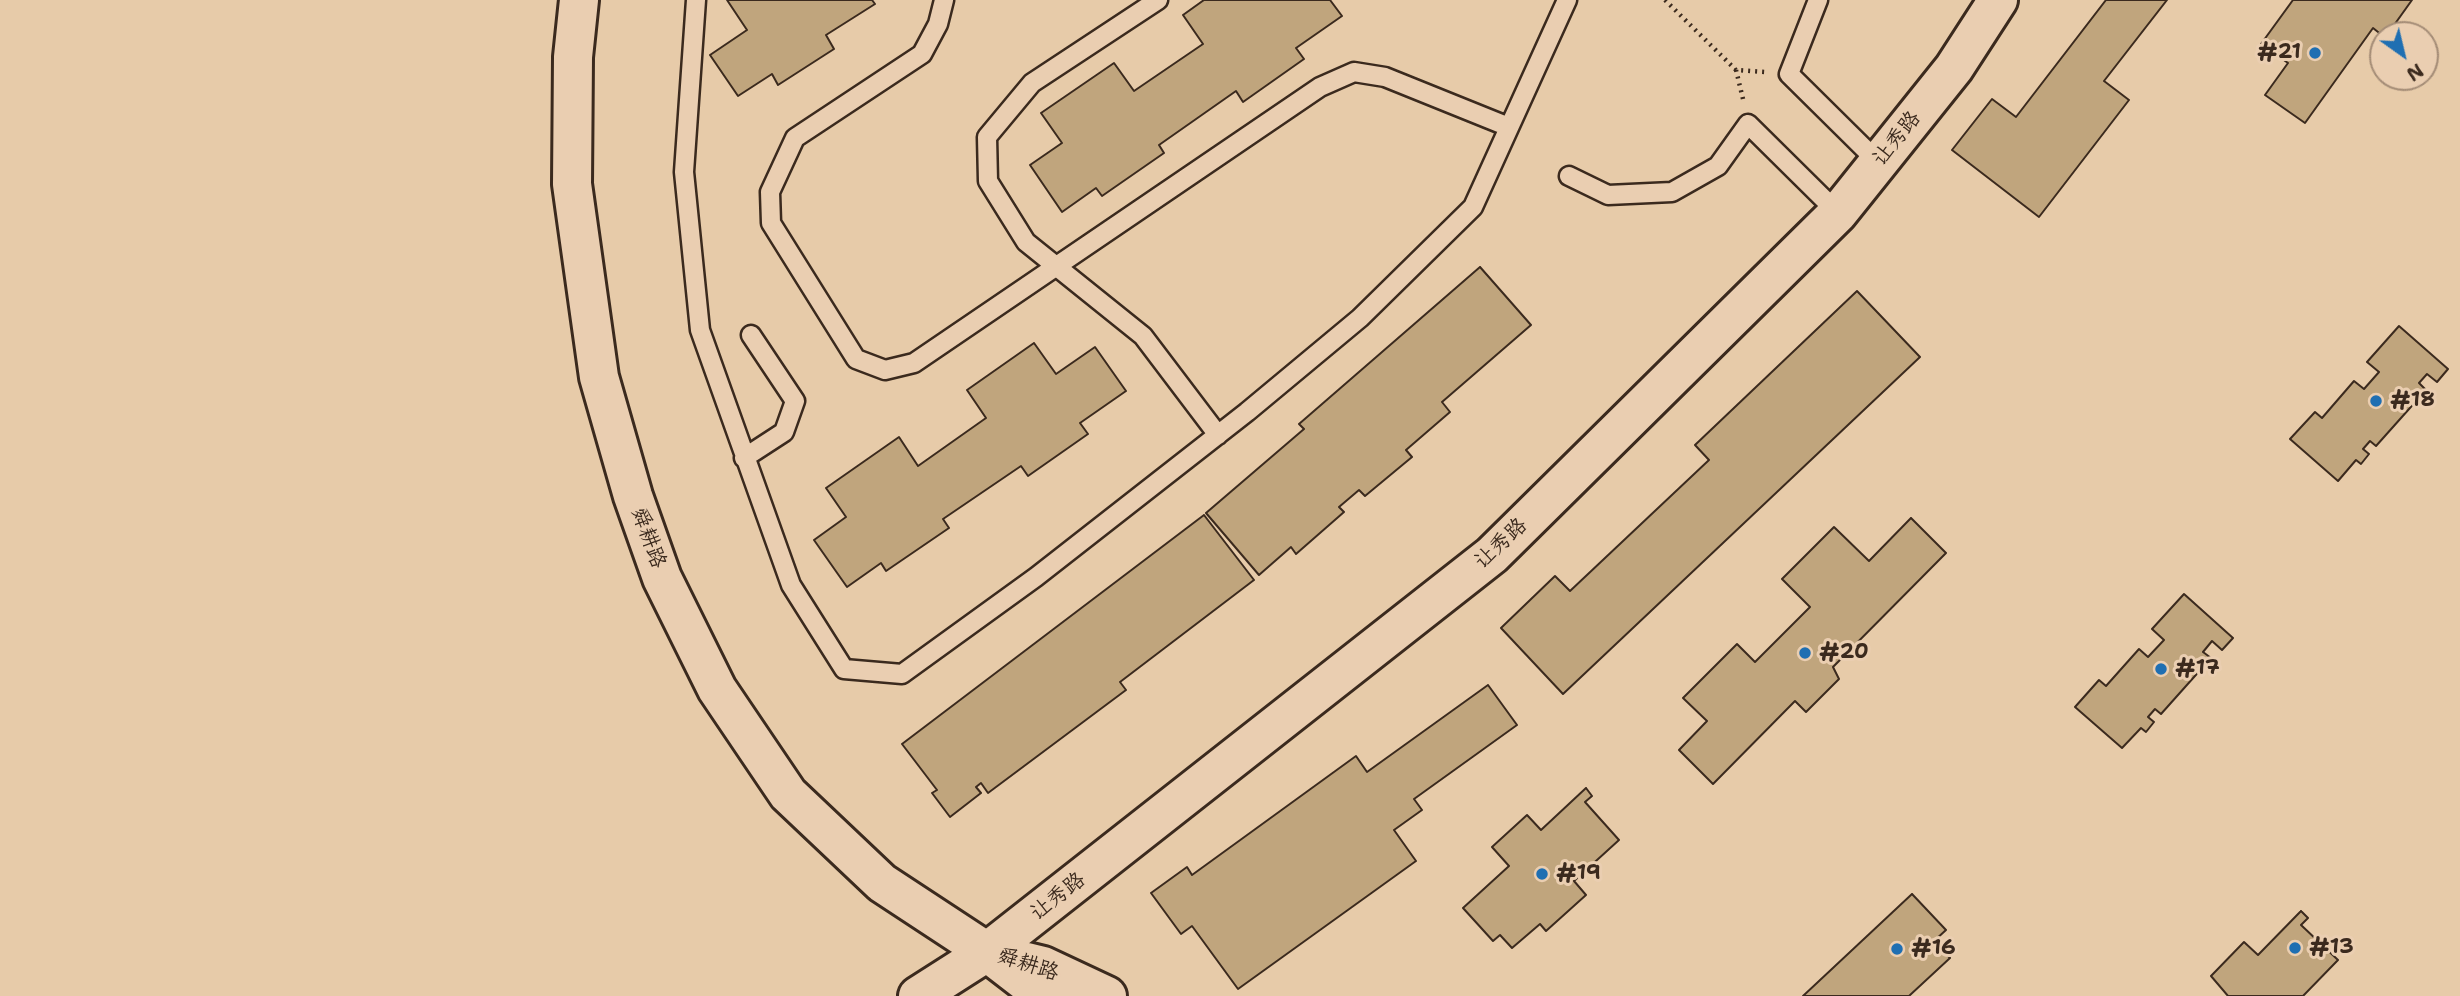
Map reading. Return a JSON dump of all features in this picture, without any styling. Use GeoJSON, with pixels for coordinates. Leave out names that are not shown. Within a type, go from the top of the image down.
{"type":"FeatureCollection","features":[{"type":"Feature","properties":{"kind":"street","name":"舜耕路"},"geometry":{"type":"LineString","coordinates":[[579,0],[573,57],[572,184],[599,377],[633,496],[662,578],[717,690],[789,794],[882,883],[987,952],[1044,996]]}},
{"type":"Feature","properties":{"kind":"street","name":"让秀路"},"geometry":{"type":"LineString","coordinates":[[918,996],[987,952],[1492,555],[1838,213],[1954,68],[1998,0]]}},
{"type":"Feature","properties":{"kind":"street","name":"舜耕路"},"geometry":{"type":"LineString","coordinates":[[987,952],[1043,966],[1107,996]]}},
{"type":"Feature","properties":{"kind":"lane"},"geometry":{"type":"LineString","coordinates":[[695,0],[684,172],[700,330],[791,585],[844,669],[902,674],[1036,577],[1218,435],[1360,318],[1473,207],[1567,0]]}},
{"type":"Feature","properties":{"kind":"lane"},"geometry":{"type":"LineString","coordinates":[[944,0],[938,24],[922,54],[795,138],[770,192],[771,223],[856,359],[885,370],[914,363],[1320,87],[1354,72],[1398,81],[1509,127]]}},
{"type":"Feature","properties":{"kind":"lane"},"geometry":{"type":"LineString","coordinates":[[1158,0],[1032,83],[987,137],[988,181],[1026,242],[1143,337],[1218,435]]}},
{"type":"Feature","properties":{"kind":"lane"},"geometry":{"type":"LineString","coordinates":[[1818,0],[1789,74],[1878,163]]}},
{"type":"Feature","properties":{"kind":"lane"},"geometry":{"type":"LineString","coordinates":[[1569,176],[1608,195],[1672,192],[1718,166],[1748,124],[1838,213]]}},
{"type":"Feature","properties":{"kind":"lane"},"geometry":{"type":"LineString","coordinates":[[744,458],[784,432],[795,401],[751,335]]}},
{"type":"Feature","properties":{"kind":"path"},"geometry":{"type":"LineString","coordinates":[[1665,0],[1737,70],[1748,124]]}},
{"type":"Feature","properties":{"kind":"path"},"geometry":{"type":"LineString","coordinates":[[1737,70],[1789,74]]}},
{"type":"Feature","properties":{"kind":"building"},"geometry":{"type":"Polygon","coordinates":[[[727,0],[872,0],[875,4],[826,35],[834,49],[778,85],[772,74],[738,96],[710,55],[747,30],[727,0]]]}},
{"type":"Feature","properties":{"kind":"building"},"geometry":{"type":"Polygon","coordinates":[[[1204,0],[1330,0],[1342,16],[1296,48],[1304,59],[1243,102],[1236,91],[1159,145],[1164,153],[1102,196],[1096,188],[1062,212],[1030,165],[1062,143],[1041,113],[1114,63],[1134,91],[1203,44],[1183,15],[1204,0]]]}},
{"type":"Feature","properties":{"kind":"building"},"geometry":{"type":"Polygon","coordinates":[[[2106,0],[2167,0],[2104,81],[2129,100],[2039,217],[1952,150],[1992,99],[2016,117],[2106,0]]]}},
{"type":"Feature","properties":{"kind":"building","name":"#21"},"geometry":{"type":"Polygon","coordinates":[[[2293,0],[2412,0],[2397,21],[2369,21],[2369,34],[2305,123],[2265,95],[2288,63],[2261,44],[2293,0]]]}},
{"type":"Feature","properties":{"kind":"building"},"geometry":{"type":"Polygon","coordinates":[[[1480,267],[1531,325],[1442,402],[1450,412],[1406,450],[1412,457],[1365,496],[1359,490],[1339,507],[1344,512],[1296,554],[1291,547],[1259,575],[1206,513],[1304,429],[1299,424],[1480,267]]]}},
{"type":"Feature","properties":{"kind":"building"},"geometry":{"type":"Polygon","coordinates":[[[1857,291],[1920,357],[1563,694],[1501,628],[1555,576],[1570,591],[1709,460],[1695,445],[1857,291]]]}},
{"type":"Feature","properties":{"kind":"building","name":"#18"},"geometry":{"type":"Polygon","coordinates":[[[2399,326],[2448,369],[2437,382],[2427,374],[2419,383],[2426,390],[2376,446],[2370,441],[2363,449],[2369,454],[2361,464],[2356,460],[2338,481],[2290,439],[2315,412],[2322,418],[2354,381],[2364,389],[2379,372],[2367,362],[2399,326]]]}},
{"type":"Feature","properties":{"kind":"building"},"geometry":{"type":"Polygon","coordinates":[[[1034,343],[1056,374],[1095,347],[1126,391],[1080,423],[1088,434],[1028,476],[1021,466],[943,519],[949,528],[886,571],[881,563],[847,587],[814,540],[846,517],[826,488],[899,437],[918,466],[986,418],[967,390],[1034,343]]]}},
{"type":"Feature","properties":{"kind":"building"},"geometry":{"type":"Polygon","coordinates":[[[1204,515],[1254,580],[1120,682],[1126,690],[988,793],[981,783],[976,787],[981,793],[950,817],[932,793],[937,790],[902,744],[1204,515]]]}},
{"type":"Feature","properties":{"kind":"building","name":"#20"},"geometry":{"type":"Polygon","coordinates":[[[1911,518],[1946,553],[1833,667],[1839,679],[1806,712],[1795,701],[1713,784],[1679,750],[1707,721],[1683,698],[1737,644],[1755,662],[1810,607],[1782,579],[1834,527],[1869,561],[1911,518]]]}},
{"type":"Feature","properties":{"kind":"building","name":"#17"},"geometry":{"type":"Polygon","coordinates":[[[2184,594],[2233,638],[2222,650],[2212,641],[2203,652],[2211,658],[2161,714],[2155,709],[2148,717],[2154,722],[2146,732],[2141,728],[2122,748],[2075,707],[2099,680],[2106,686],[2139,649],[2148,657],[2164,640],[2152,629],[2184,594]]]}},
{"type":"Feature","properties":{"kind":"building"},"geometry":{"type":"Polygon","coordinates":[[[1488,685],[1517,725],[1414,799],[1422,810],[1394,830],[1416,861],[1238,989],[1192,926],[1181,934],[1151,893],[1187,867],[1192,875],[1356,756],[1367,772],[1488,685]]]}},
{"type":"Feature","properties":{"kind":"building","name":"#19"},"geometry":{"type":"Polygon","coordinates":[[[1586,788],[1592,796],[1585,802],[1619,840],[1574,881],[1586,895],[1546,931],[1540,924],[1512,948],[1500,935],[1493,941],[1463,908],[1509,866],[1492,847],[1527,815],[1541,830],[1586,788]]]}},
{"type":"Feature","properties":{"kind":"building","name":"#16"},"geometry":{"type":"Polygon","coordinates":[[[1912,894],[1946,930],[1934,941],[1950,958],[1909,996],[1803,996],[1912,894]]]}},
{"type":"Feature","properties":{"kind":"building","name":"#13"},"geometry":{"type":"Polygon","coordinates":[[[2301,911],[2308,918],[2301,925],[2338,960],[2303,996],[2228,996],[2211,976],[2244,942],[2258,955],[2301,911]]]}},
{"type":"Feature","properties":{"kind":"place","name":"#21"},"geometry":{"type":"Point","coordinates":[2315,53]}},
{"type":"Feature","properties":{"kind":"place","name":"#18"},"geometry":{"type":"Point","coordinates":[2376,401]}},
{"type":"Feature","properties":{"kind":"place","name":"#20"},"geometry":{"type":"Point","coordinates":[1805,653]}},
{"type":"Feature","properties":{"kind":"place","name":"#17"},"geometry":{"type":"Point","coordinates":[2161,669]}},
{"type":"Feature","properties":{"kind":"place","name":"#19"},"geometry":{"type":"Point","coordinates":[1542,874]}},
{"type":"Feature","properties":{"kind":"place","name":"#13"},"geometry":{"type":"Point","coordinates":[2295,948]}},
{"type":"Feature","properties":{"kind":"place","name":"#16"},"geometry":{"type":"Point","coordinates":[1897,949]}}]}
